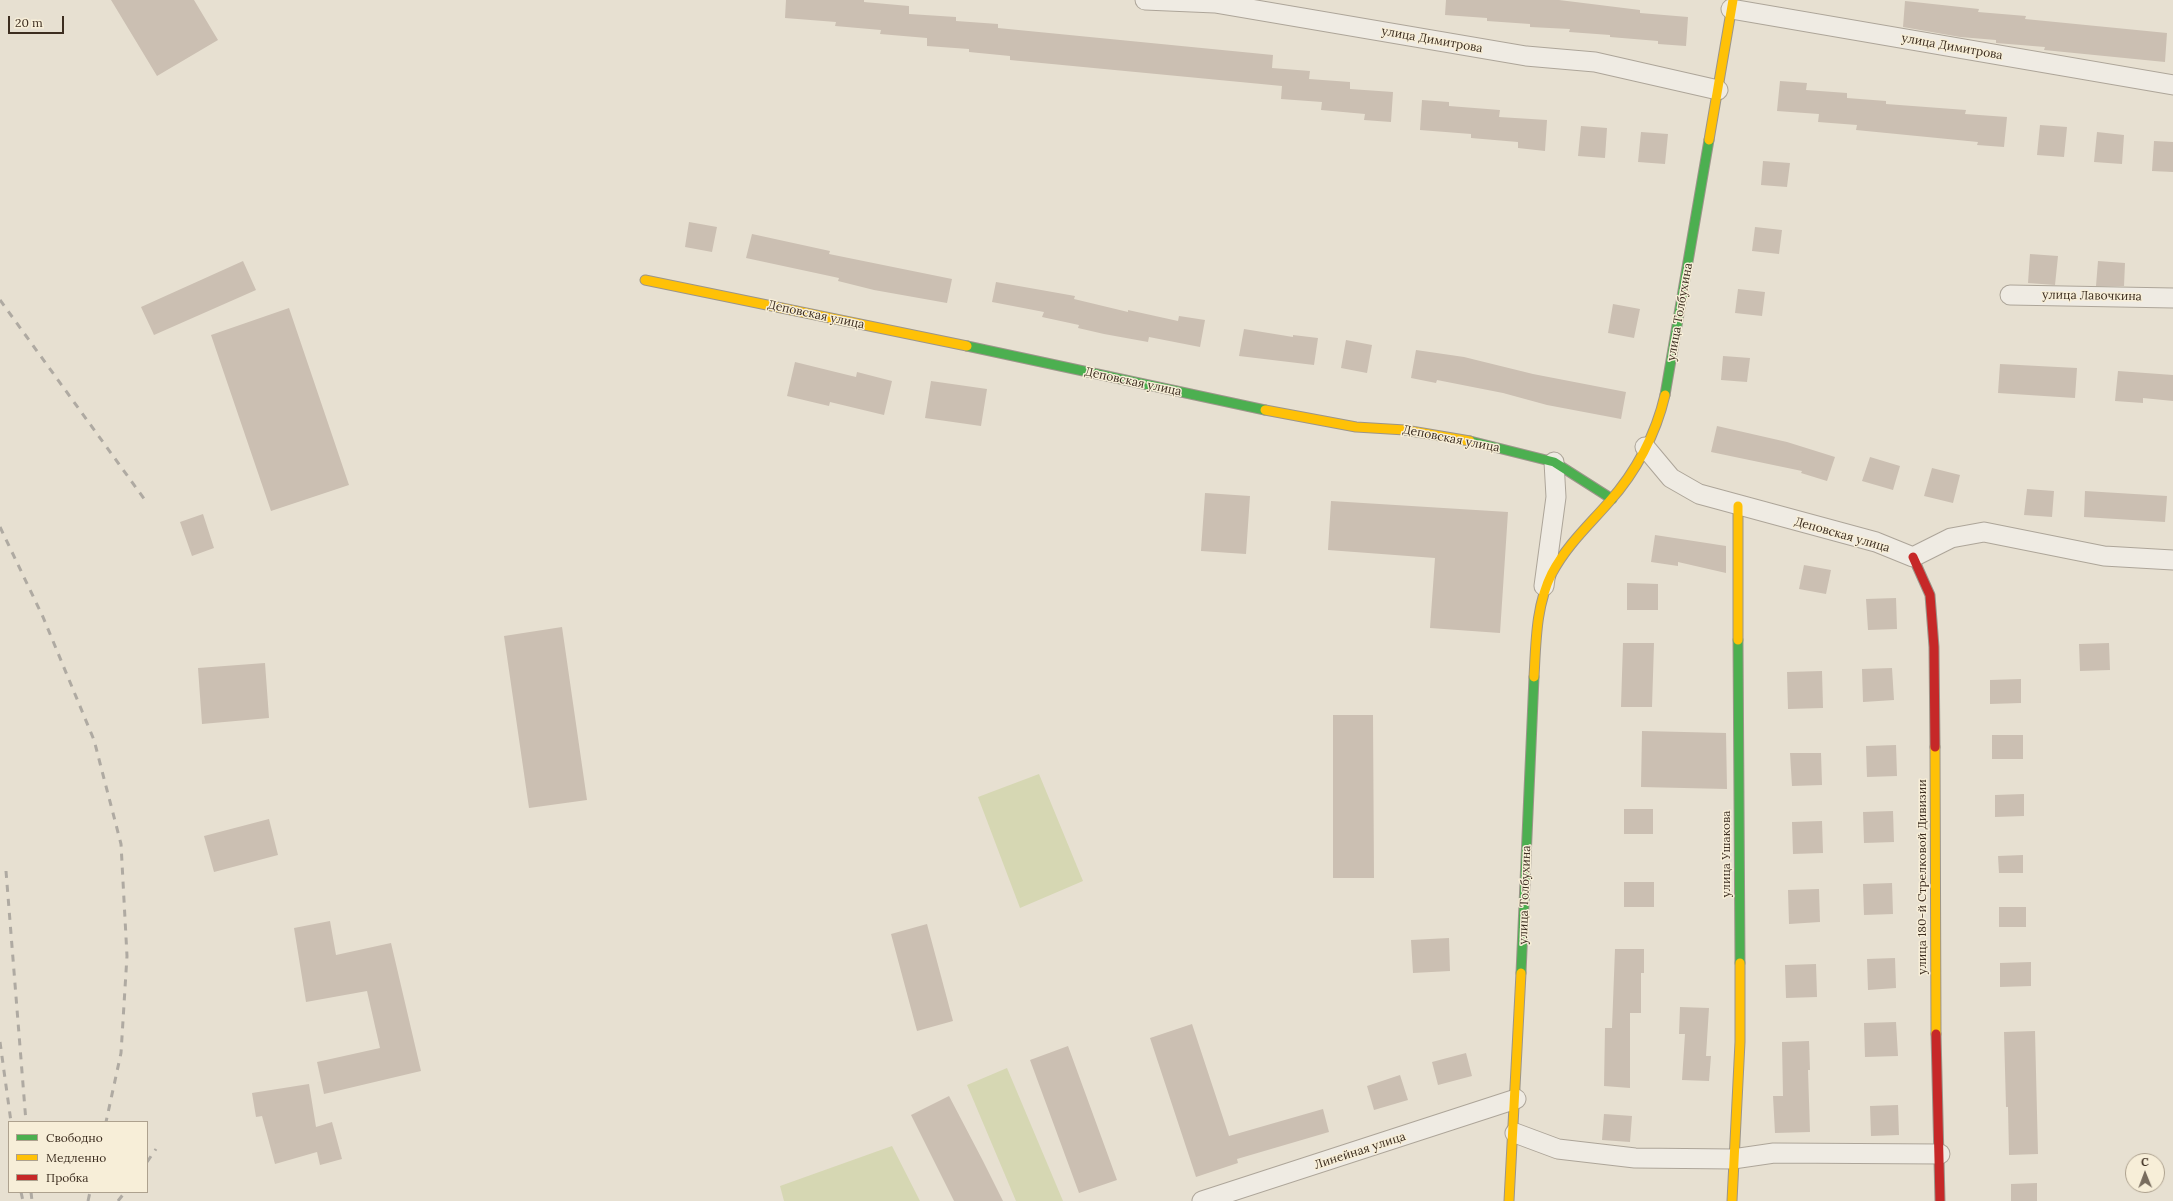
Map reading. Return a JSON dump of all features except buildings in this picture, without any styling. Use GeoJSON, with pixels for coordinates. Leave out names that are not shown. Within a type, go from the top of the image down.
{"type":"FeatureCollection","features":[{"type":"Feature","properties":{"kind":"street","name":"улица Димитрова"},"geometry":{"type":"LineString","coordinates":[[1145,0],[1215,4],[1526,56],[1595,62],[1718,90]]}},
{"type":"Feature","properties":{"kind":"street","name":"улица Димитрова"},"geometry":{"type":"LineString","coordinates":[[1732,5],[2173,85]]}},
{"type":"Feature","properties":{"kind":"street","name":"улица Толбухина"},"geometry":{"type":"LineString","coordinates":[[1543,590],[1557,563],[1587,525],[1612,499],[1646,447],[1659,416],[1671,366],[1732,5]]}},
{"type":"Feature","properties":{"kind":"street","name":"Деповская улица"},"geometry":{"type":"LineString","coordinates":[[645,280],[1115,377],[1290,416],[1356,427],[1405,430],[1486,444],[1554,462],[1612,499]]}},
{"type":"Feature","properties":{"kind":"street","name":"улица Лавочкина"},"geometry":{"type":"LineString","coordinates":[[2010,295],[2173,298]]}},
{"type":"Feature","properties":{"kind":"street","name":"Деповская улица"},"geometry":{"type":"LineString","coordinates":[[1646,447],[1671,478],[1699,494],[1738,506],[1876,542],[1913,557]]}},
{"type":"Feature","properties":{"kind":"street","name":"улица Толбухина"},"geometry":{"type":"LineString","coordinates":[[1509,1201],[1516,1099],[1536,630],[1556,497],[1554,462]]}},
{"type":"Feature","properties":{"kind":"street","name":"улица Ушакова"},"geometry":{"type":"LineString","coordinates":[[1732,1201],[1740,1042],[1738,506]]}},
{"type":"Feature","properties":{"kind":"street"},"geometry":{"type":"LineString","coordinates":[[1913,557],[1951,538],[1984,532],[2104,556],[2173,560]]}},
{"type":"Feature","properties":{"kind":"street","name":"улица 180-й Стрелковой Дивизии"},"geometry":{"type":"LineString","coordinates":[[1913,557],[1930,595],[1934,647],[1936,833],[1935,994],[1940,1201]]}},
{"type":"Feature","properties":{"kind":"street","name":"Линейная улица"},"geometry":{"type":"LineString","coordinates":[[1202,1201],[1516,1099]]}},
{"type":"Feature","properties":{"kind":"street"},"geometry":{"type":"LineString","coordinates":[[1514,1132],[1558,1148],[1635,1158],[1733,1159],[1774,1153],[1940,1154]]}},
{"type":"Feature","properties":{"kind":"green space"},"geometry":{"type":"Polygon","coordinates":[[[1039,774],[1083,881],[1020,908],[978,797],[1039,774]]]}},
{"type":"Feature","properties":{"kind":"green space"},"geometry":{"type":"Polygon","coordinates":[[[1007,1068],[1063,1201],[1016,1201],[967,1085],[1007,1068]]]}},
{"type":"Feature","properties":{"kind":"green space"},"geometry":{"type":"Polygon","coordinates":[[[892,1146],[920,1201],[784,1201],[780,1186],[892,1146]]]}},
{"type":"Feature","properties":{"kind":"railway"},"geometry":{"type":"LineString","coordinates":[[0,300],[145,500]]}},
{"type":"Feature","properties":{"kind":"railway"},"geometry":{"type":"LineString","coordinates":[[0,527],[43,617],[94,740],[121,844],[127,956],[121,1053],[106,1121]]}},
{"type":"Feature","properties":{"kind":"railway"},"geometry":{"type":"LineString","coordinates":[[6,871],[26,1121]]}},
{"type":"Feature","properties":{"kind":"railway"},"geometry":{"type":"LineString","coordinates":[[0,1042],[11,1121]]}},
{"type":"Feature","properties":{"kind":"railway"},"geometry":{"type":"LineString","coordinates":[[148,1161],[156,1149]]}},
{"type":"Feature","properties":{"kind":"railway"},"geometry":{"type":"LineString","coordinates":[[21,1193],[23,1201]]}},
{"type":"Feature","properties":{"kind":"railway"},"geometry":{"type":"LineString","coordinates":[[31,1193],[32,1201]]}},
{"type":"Feature","properties":{"kind":"railway"},"geometry":{"type":"LineString","coordinates":[[88,1201],[90,1193]]}},
{"type":"Feature","properties":{"kind":"railway"},"geometry":{"type":"LineString","coordinates":[[118,1201],[124,1193]]}},
{"type":"Feature","properties":{"kind":"traffic: fast"},"geometry":{"type":"LineString","coordinates":[[1665,395],[1709,140]]}},
{"type":"Feature","properties":{"kind":"traffic: fast"},"geometry":{"type":"LineString","coordinates":[[967,346],[1265,410]]}},
{"type":"Feature","properties":{"kind":"traffic: fast"},"geometry":{"type":"LineString","coordinates":[[1470,441],[1554,462],[1612,499]]}},
{"type":"Feature","properties":{"kind":"traffic: fast"},"geometry":{"type":"LineString","coordinates":[[1738,640],[1740,963]]}},
{"type":"Feature","properties":{"kind":"traffic: fast"},"geometry":{"type":"LineString","coordinates":[[1521,973],[1534,677]]}},
{"type":"Feature","properties":{"kind":"traffic: slow"},"geometry":{"type":"LineString","coordinates":[[1709,140],[1733,0]]}},
{"type":"Feature","properties":{"kind":"traffic: slow"},"geometry":{"type":"LineString","coordinates":[[645,280],[967,346]]}},
{"type":"Feature","properties":{"kind":"traffic: slow"},"geometry":{"type":"LineString","coordinates":[[1534,677],[1536,637],[1540,610],[1552,573],[1571,544],[1609,502],[1628,478],[1644,452],[1656,424],[1665,395]]}},
{"type":"Feature","properties":{"kind":"traffic: slow"},"geometry":{"type":"LineString","coordinates":[[1265,410],[1356,427],[1405,430],[1470,441]]}},
{"type":"Feature","properties":{"kind":"traffic: slow"},"geometry":{"type":"LineString","coordinates":[[1738,506],[1738,640]]}},
{"type":"Feature","properties":{"kind":"traffic: slow"},"geometry":{"type":"LineString","coordinates":[[1935,747],[1936,1034]]}},
{"type":"Feature","properties":{"kind":"traffic: slow"},"geometry":{"type":"LineString","coordinates":[[1732,1201],[1740,1042],[1740,963]]}},
{"type":"Feature","properties":{"kind":"traffic: slow"},"geometry":{"type":"LineString","coordinates":[[1509,1201],[1521,973]]}},
{"type":"Feature","properties":{"kind":"traffic: jam"},"geometry":{"type":"LineString","coordinates":[[1913,557],[1930,595],[1934,647],[1935,747]]}},
{"type":"Feature","properties":{"kind":"traffic: jam"},"geometry":{"type":"LineString","coordinates":[[1936,1034],[1940,1201]]}}]}
